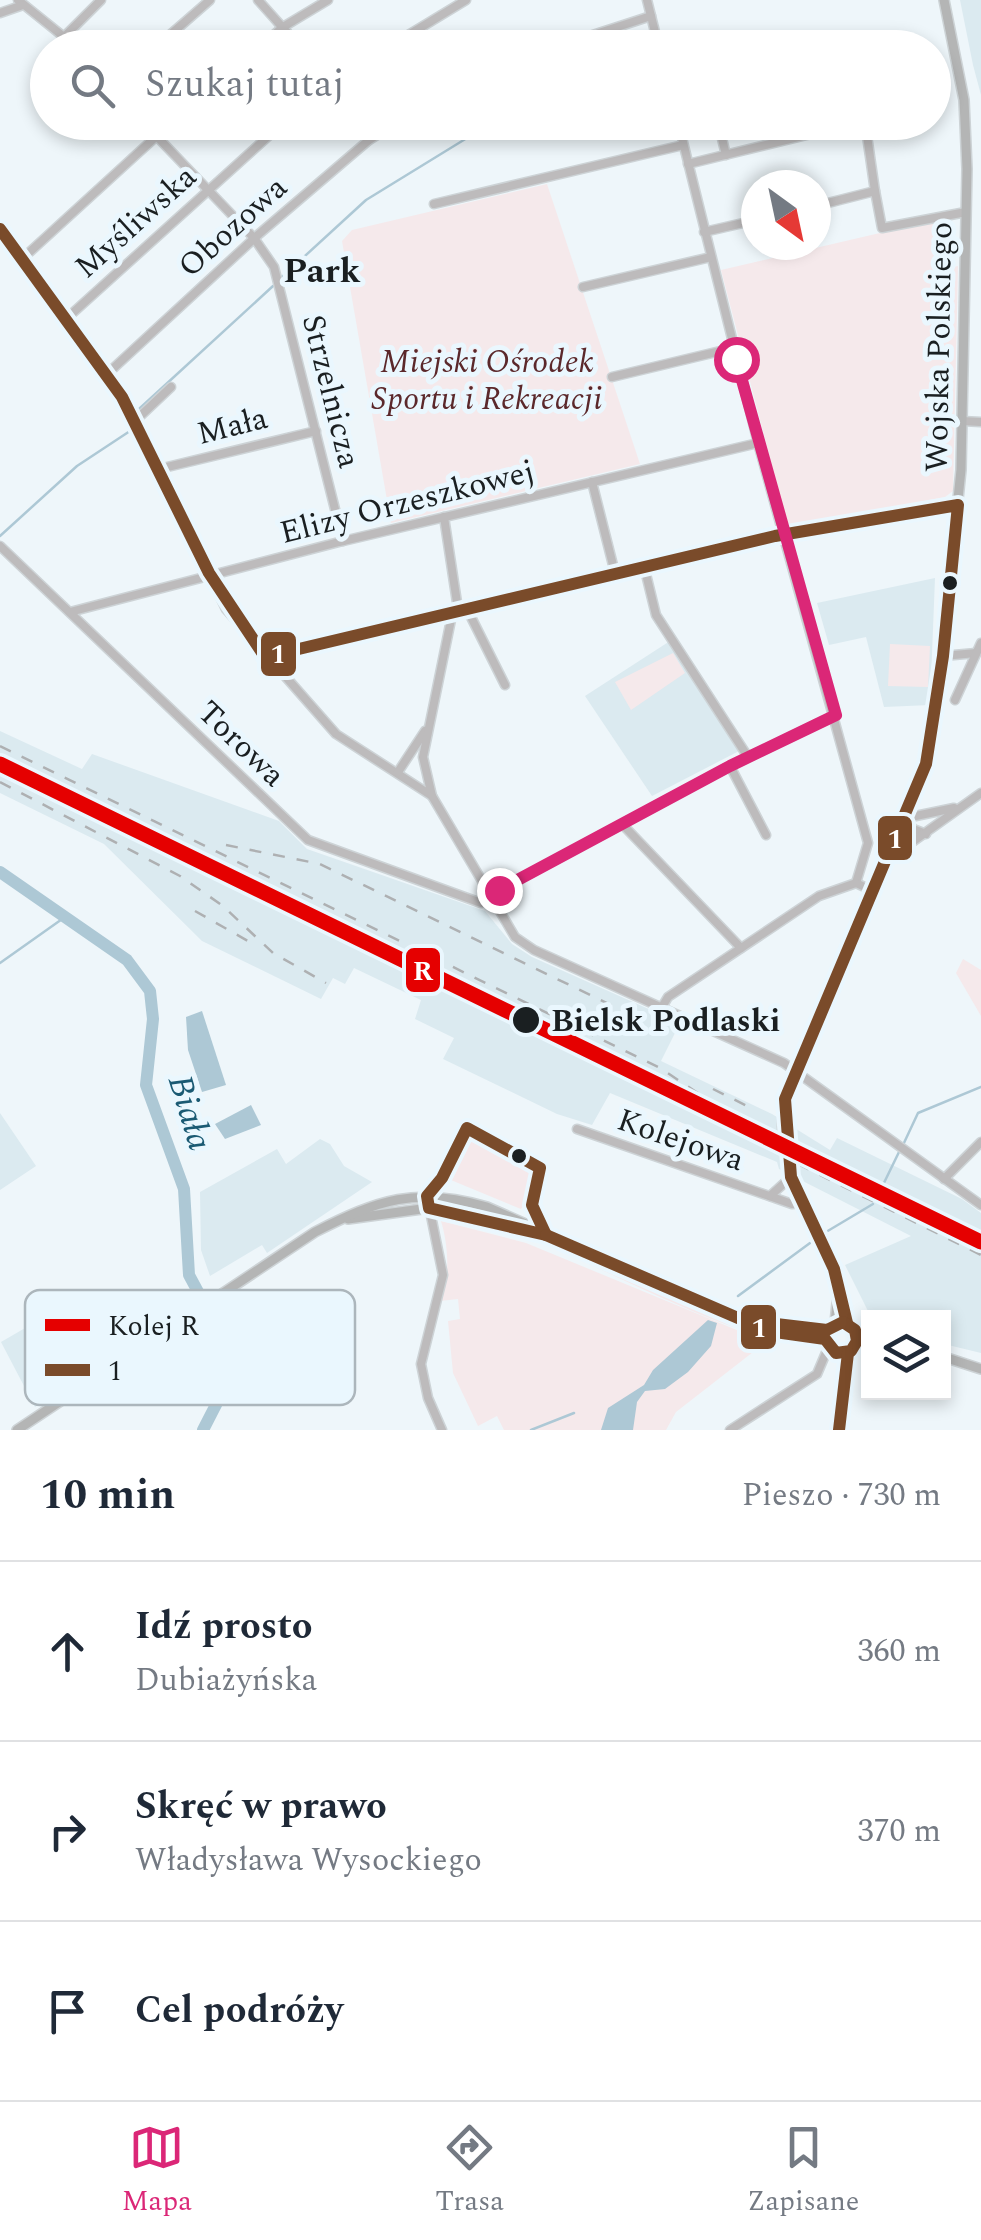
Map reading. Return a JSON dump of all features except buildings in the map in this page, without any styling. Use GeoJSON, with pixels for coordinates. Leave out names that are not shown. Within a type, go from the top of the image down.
{"type":"FeatureCollection","features":[{"type":"Feature","properties":{"kind":"main road","name":"Wojska Polskiego"},"geometry":{"type":"LineString","coordinates":[[944,0],[950,30]]}},
{"type":"Feature","properties":{"kind":"main road","name":"Wojska Polskiego"},"geometry":{"type":"LineString","coordinates":[[833,1336],[839,1286],[790,1177],[783,1114],[794,1070],[906,818],[932,742],[944,656],[962,421],[964,100],[951,35]]}},
{"type":"Feature","properties":{"kind":"main road"},"geometry":{"type":"LineString","coordinates":[[230,1290],[367,1205],[426,1196],[486,1207],[546,1236],[752,1321],[833,1336],[861,1346]]}},
{"type":"Feature","properties":{"kind":"main road"},"geometry":{"type":"LineString","coordinates":[[336,1222],[430,1208],[546,1236]]}},
{"type":"Feature","properties":{"kind":"main road"},"geometry":{"type":"LineString","coordinates":[[833,1336],[853,1346]]}},
{"type":"Feature","properties":{"kind":"main road"},"geometry":{"type":"LineString","coordinates":[[833,1336],[842,1380]]}},
{"type":"Feature","properties":{"kind":"main road"},"geometry":{"type":"LineString","coordinates":[[839,1430],[842,1380],[853,1346]]}},
{"type":"Feature","properties":{"kind":"main road"},"geometry":{"type":"LineString","coordinates":[[951,1360],[981,1370]]}},
{"type":"Feature","properties":{"kind":"main road"},"geometry":{"type":"LineString","coordinates":[[951,1365],[968,1366]]}},
{"type":"Feature","properties":{"kind":"main road"},"geometry":{"type":"LineString","coordinates":[[17,1430],[55,1405]]}},
{"type":"Feature","properties":{"kind":"street"},"geometry":{"type":"LineString","coordinates":[[71,30],[101,0]]}},
{"type":"Feature","properties":{"kind":"street"},"geometry":{"type":"LineString","coordinates":[[176,30],[210,0]]}},
{"type":"Feature","properties":{"kind":"street"},"geometry":{"type":"LineString","coordinates":[[258,0],[286,30]]}},
{"type":"Feature","properties":{"kind":"street"},"geometry":{"type":"LineString","coordinates":[[280,30],[328,0]]}},
{"type":"Feature","properties":{"kind":"street"},"geometry":{"type":"LineString","coordinates":[[417,30],[466,0]]}},
{"type":"Feature","properties":{"kind":"street"},"geometry":{"type":"LineString","coordinates":[[650,1],[654,30]]}},
{"type":"Feature","properties":{"kind":"street"},"geometry":{"type":"LineString","coordinates":[[0,13],[20,2],[55,30]]}},
{"type":"Feature","properties":{"kind":"street"},"geometry":{"type":"LineString","coordinates":[[608,30],[651,16]]}},
{"type":"Feature","properties":{"kind":"street"},"geometry":{"type":"LineString","coordinates":[[22,259],[152,140]]}},
{"type":"Feature","properties":{"kind":"street","name":"Strzelnicza"},"geometry":{"type":"LineString","coordinates":[[160,140],[254,238],[279,280],[343,541]]}},
{"type":"Feature","properties":{"kind":"street","name":"Myśliwska"},"geometry":{"type":"LineString","coordinates":[[66,318],[264,140]]}},
{"type":"Feature","properties":{"kind":"street","name":"Obozowa"},"geometry":{"type":"LineString","coordinates":[[106,375],[254,238],[369,140]]}},
{"type":"Feature","properties":{"kind":"street"},"geometry":{"type":"LineString","coordinates":[[682,140],[758,443],[836,715],[868,843],[856,883]]}},
{"type":"Feature","properties":{"kind":"street"},"geometry":{"type":"LineString","coordinates":[[722,140],[726,155]]}},
{"type":"Feature","properties":{"kind":"street"},"geometry":{"type":"LineString","coordinates":[[688,164],[788,140]]}},
{"type":"Feature","properties":{"kind":"street"},"geometry":{"type":"LineString","coordinates":[[865,140],[882,228],[966,212]]}},
{"type":"Feature","properties":{"kind":"street"},"geometry":{"type":"LineString","coordinates":[[434,204],[683,145]]}},
{"type":"Feature","properties":{"kind":"street"},"geometry":{"type":"LineString","coordinates":[[831,202],[875,192]]}},
{"type":"Feature","properties":{"kind":"street"},"geometry":{"type":"LineString","coordinates":[[704,232],[741,223]]}},
{"type":"Feature","properties":{"kind":"street"},"geometry":{"type":"LineString","coordinates":[[0,228],[136,420],[207,576],[226,608],[336,734],[432,796]]}},
{"type":"Feature","properties":{"kind":"street"},"geometry":{"type":"LineString","coordinates":[[582,287],[710,258]]}},
{"type":"Feature","properties":{"kind":"street"},"geometry":{"type":"LineString","coordinates":[[612,376],[733,348]]}},
{"type":"Feature","properties":{"kind":"street"},"geometry":{"type":"LineString","coordinates":[[136,420],[171,388]]}},
{"type":"Feature","properties":{"kind":"street"},"geometry":{"type":"LineString","coordinates":[[962,421],[981,422]]}},
{"type":"Feature","properties":{"kind":"street","name":"Mała"},"geometry":{"type":"LineString","coordinates":[[159,469],[316,431]]}},
{"type":"Feature","properties":{"kind":"street","name":"Elizy Orzeszkowej"},"geometry":{"type":"LineString","coordinates":[[70,612],[343,541],[758,443]]}},
{"type":"Feature","properties":{"kind":"street"},"geometry":{"type":"LineString","coordinates":[[592,482],[615,573]]}},
{"type":"Feature","properties":{"kind":"street"},"geometry":{"type":"LineString","coordinates":[[265,657],[783,534],[958,505]]}},
{"type":"Feature","properties":{"kind":"street"},"geometry":{"type":"LineString","coordinates":[[444,517],[459,609],[504,685]]}},
{"type":"Feature","properties":{"kind":"street","name":"Torowa"},"geometry":{"type":"LineString","coordinates":[[0,546],[308,840],[481,903],[491,897]]}},
{"type":"Feature","properties":{"kind":"street"},"geometry":{"type":"LineString","coordinates":[[644,566],[656,615],[748,757]]}},
{"type":"Feature","properties":{"kind":"street"},"geometry":{"type":"LineString","coordinates":[[459,609],[427,727],[423,768],[432,796],[491,897],[524,944],[794,1070],[981,1204]]}},
{"type":"Feature","properties":{"kind":"street"},"geometry":{"type":"LineString","coordinates":[[954,700],[981,643]]}},
{"type":"Feature","properties":{"kind":"street"},"geometry":{"type":"LineString","coordinates":[[944,656],[976,653]]}},
{"type":"Feature","properties":{"kind":"street"},"geometry":{"type":"LineString","coordinates":[[491,897],[730,766],[836,715]]}},
{"type":"Feature","properties":{"kind":"street"},"geometry":{"type":"LineString","coordinates":[[398,772],[427,727]]}},
{"type":"Feature","properties":{"kind":"street"},"geometry":{"type":"LineString","coordinates":[[730,766],[766,835]]}},
{"type":"Feature","properties":{"kind":"street"},"geometry":{"type":"LineString","coordinates":[[888,860],[981,793]]}},
{"type":"Feature","properties":{"kind":"street"},"geometry":{"type":"LineString","coordinates":[[912,802],[923,816]]}},
{"type":"Feature","properties":{"kind":"street"},"geometry":{"type":"LineString","coordinates":[[926,834],[913,829],[906,818],[962,805]]}},
{"type":"Feature","properties":{"kind":"street"},"geometry":{"type":"LineString","coordinates":[[622,824],[741,948]]}},
{"type":"Feature","properties":{"kind":"street"},"geometry":{"type":"LineString","coordinates":[[662,1007],[668,997],[819,896],[856,883],[873,892]]}},
{"type":"Feature","properties":{"kind":"street","name":"Kolejowa"},"geometry":{"type":"LineString","coordinates":[[576,1130],[801,1203]]}},
{"type":"Feature","properties":{"kind":"street"},"geometry":{"type":"LineString","coordinates":[[944,1179],[981,1142]]}},
{"type":"Feature","properties":{"kind":"street","name":"Kolejowa"},"geometry":{"type":"LineString","coordinates":[[770,1196],[790,1177]]}},
{"type":"Feature","properties":{"kind":"street"},"geometry":{"type":"LineString","coordinates":[[426,1196],[443,1275],[421,1364],[442,1430]]}},
{"type":"Feature","properties":{"kind":"street"},"geometry":{"type":"LineString","coordinates":[[730,1430],[817,1374],[833,1336]]}},
{"type":"Feature","properties":{"kind":"shaded area"},"geometry":{"type":"Polygon","coordinates":[[[960,0],[981,0],[981,95],[973,65],[960,0]]]}},
{"type":"Feature","properties":{"kind":"shaded area"},"geometry":{"type":"Polygon","coordinates":[[[935,578],[930,705],[884,707],[866,637],[829,645],[817,603],[935,578]]]}},
{"type":"Feature","properties":{"kind":"shaded area"},"geometry":{"type":"Polygon","coordinates":[[[670,641],[741,750],[652,796],[585,696],[670,641]]]}},
{"type":"Feature","properties":{"kind":"shaded area"},"geometry":{"type":"Polygon","coordinates":[[[0,731],[82,769],[92,754],[279,821],[307,849],[485,911],[512,944],[532,957],[680,1023],[661,1061],[772,1114],[830,1150],[837,1138],[962,1199],[981,1213],[981,1353],[951,1346],[951,1310],[868,1310],[845,1265],[911,1236],[779,1169],[777,1162],[610,1093],[592,1125],[557,1114],[443,1059],[454,1038],[415,1019],[421,1000],[354,968],[345,984],[333,978],[321,999],[202,941],[104,844],[0,793],[0,731]]]}},
{"type":"Feature","properties":{"kind":"shaded area"},"geometry":{"type":"Polygon","coordinates":[[[0,1113],[36,1166],[0,1190],[0,1113]]]}},
{"type":"Feature","properties":{"kind":"shaded area"},"geometry":{"type":"Polygon","coordinates":[[[320,1139],[330,1144],[344,1166],[372,1182],[267,1253],[262,1245],[210,1276],[201,1250],[200,1192],[277,1149],[286,1164],[320,1139]]]}},
{"type":"Feature","properties":{"kind":"shaded area"},"geometry":{"type":"Polygon","coordinates":[[[25,1328],[25,1388],[1,1342],[25,1328]]]}},
{"type":"Feature","properties":{"kind":"green space","name":"Miejski Ośrodek Sportu i Rekreacji"},"geometry":{"type":"Polygon","coordinates":[[[547,184],[640,464],[391,523],[342,241],[352,230],[547,184]]]}},
{"type":"Feature","properties":{"kind":"green space"},"geometry":{"type":"Polygon","coordinates":[[[940,219],[948,268],[958,266],[953,491],[945,497],[788,527],[721,270],[764,260],[831,260],[831,244],[940,219]]]}},
{"type":"Feature","properties":{"kind":"green space"},"geometry":{"type":"Polygon","coordinates":[[[890,644],[930,646],[928,687],[888,686],[890,644]]]}},
{"type":"Feature","properties":{"kind":"green space"},"geometry":{"type":"Polygon","coordinates":[[[673,653],[685,673],[631,710],[615,682],[673,653]]]}},
{"type":"Feature","properties":{"kind":"green space"},"geometry":{"type":"Polygon","coordinates":[[[963,959],[981,970],[981,1016],[956,973],[963,959]]]}},
{"type":"Feature","properties":{"kind":"green space"},"geometry":{"type":"Polygon","coordinates":[[[472,1139],[533,1170],[533,1192],[521,1209],[446,1178],[464,1143],[472,1139]]]}},
{"type":"Feature","properties":{"kind":"green space"},"geometry":{"type":"Polygon","coordinates":[[[441,1221],[526,1243],[766,1342],[676,1412],[666,1430],[504,1430],[497,1416],[478,1426],[453,1373],[448,1321],[460,1319],[458,1299],[440,1301],[447,1261],[441,1221]]]}},
{"type":"Feature","properties":{"kind":"green space"},"geometry":{"type":"Polygon","coordinates":[[[575,1258],[752,1329],[810,1343],[787,1342],[727,1325],[575,1258]]]}},
{"type":"Feature","properties":{"kind":"water"},"geometry":{"type":"Polygon","coordinates":[[[202,1011],[226,1085],[202,1092],[188,1050],[186,1017],[202,1011]]]}},
{"type":"Feature","properties":{"kind":"water"},"geometry":{"type":"Polygon","coordinates":[[[251,1105],[261,1125],[225,1139],[215,1124],[251,1105]]]}},
{"type":"Feature","properties":{"kind":"water"},"geometry":{"type":"Polygon","coordinates":[[[708,1320],[717,1323],[711,1346],[688,1372],[665,1389],[645,1391],[637,1402],[633,1430],[601,1430],[608,1408],[644,1385],[653,1370],[708,1320]]]}},
{"type":"Feature","properties":{"kind":"waterway"},"geometry":{"type":"LineString","coordinates":[[282,277],[366,200],[464,140]]}},
{"type":"Feature","properties":{"kind":"waterway"},"geometry":{"type":"LineString","coordinates":[[139,409],[273,286]]}},
{"type":"Feature","properties":{"kind":"waterway"},"geometry":{"type":"LineString","coordinates":[[0,536],[77,466],[130,431]]}},
{"type":"Feature","properties":{"kind":"waterway","name":"Biała"},"geometry":{"type":"LineString","coordinates":[[0,872],[127,960],[150,991],[153,1019],[146,1085],[184,1189],[189,1275],[197,1290]]}},
{"type":"Feature","properties":{"kind":"waterway"},"geometry":{"type":"LineString","coordinates":[[0,963],[65,917]]}},
{"type":"Feature","properties":{"kind":"waterway"},"geometry":{"type":"LineString","coordinates":[[903,1145],[918,1113],[981,1087]]}},
{"type":"Feature","properties":{"kind":"waterway"},"geometry":{"type":"LineString","coordinates":[[881,1189],[899,1152]]}},
{"type":"Feature","properties":{"kind":"waterway"},"geometry":{"type":"LineString","coordinates":[[826,1232],[873,1204]]}},
{"type":"Feature","properties":{"kind":"waterway"},"geometry":{"type":"LineString","coordinates":[[738,1296],[810,1243]]}},
{"type":"Feature","properties":{"kind":"waterway","name":"Biała"},"geometry":{"type":"LineString","coordinates":[[203,1430],[216,1405]]}},
{"type":"Feature","properties":{"kind":"waterway"},"geometry":{"type":"LineString","coordinates":[[531,1430],[574,1413]]}},
{"type":"Feature","properties":{"kind":"railway"},"geometry":{"type":"LineString","coordinates":[[0,746],[660,1068],[740,1121]]}},
{"type":"Feature","properties":{"kind":"railway"},"geometry":{"type":"LineString","coordinates":[[0,782],[180,876],[223,906],[273,953],[326,983]]}},
{"type":"Feature","properties":{"kind":"railway"},"geometry":{"type":"LineString","coordinates":[[226,845],[320,864],[621,1010]]}},
{"type":"Feature","properties":{"kind":"railway"},"geometry":{"type":"LineString","coordinates":[[195,911],[248,941]]}},
{"type":"Feature","properties":{"kind":"railway"},"geometry":{"type":"LineString","coordinates":[[713,1089],[753,1109]]}},
{"type":"Feature","properties":{"kind":"railway"},"geometry":{"type":"LineString","coordinates":[[798,1164],[981,1255]]}},
{"type":"Feature","properties":{"kind":"rail line","name":"R"},"geometry":{"type":"LineString","coordinates":[[0,764],[981,1242]]}},
{"type":"Feature","properties":{"kind":"transit line","name":"1"},"geometry":{"type":"LineString","coordinates":[[0,229],[122,397],[209,573],[265,657],[775,536],[958,505],[943,656],[926,764],[785,1099],[791,1177],[834,1269],[847,1323]]}},
{"type":"Feature","properties":{"kind":"transit line","name":"1"},"geometry":{"type":"LineString","coordinates":[[467,1128],[540,1168],[532,1205],[546,1235],[429,1208],[427,1196],[442,1178],[467,1128]]}},
{"type":"Feature","properties":{"kind":"transit line","name":"1"},"geometry":{"type":"LineString","coordinates":[[546,1235],[768,1331],[825,1339],[836,1353],[851,1351],[857,1341],[855,1330],[843,1322],[827,1330],[752,1321]]}},
{"type":"Feature","properties":{"kind":"transit line","name":"1"},"geometry":{"type":"LineString","coordinates":[[839,1430],[848,1353]]}},
{"type":"Feature","properties":{"kind":"place","name":"Bielsk Podlaski"},"geometry":{"type":"Point","coordinates":[526,1020]}},
{"type":"Feature","properties":{"kind":"district","name":"Park"},"geometry":{"type":"Point","coordinates":[322,270]}},
{"type":"Feature","properties":{"kind":"route"},"geometry":{"type":"LineString","coordinates":[[499,890],[730,766],[836,715],[736,359]]}}]}
